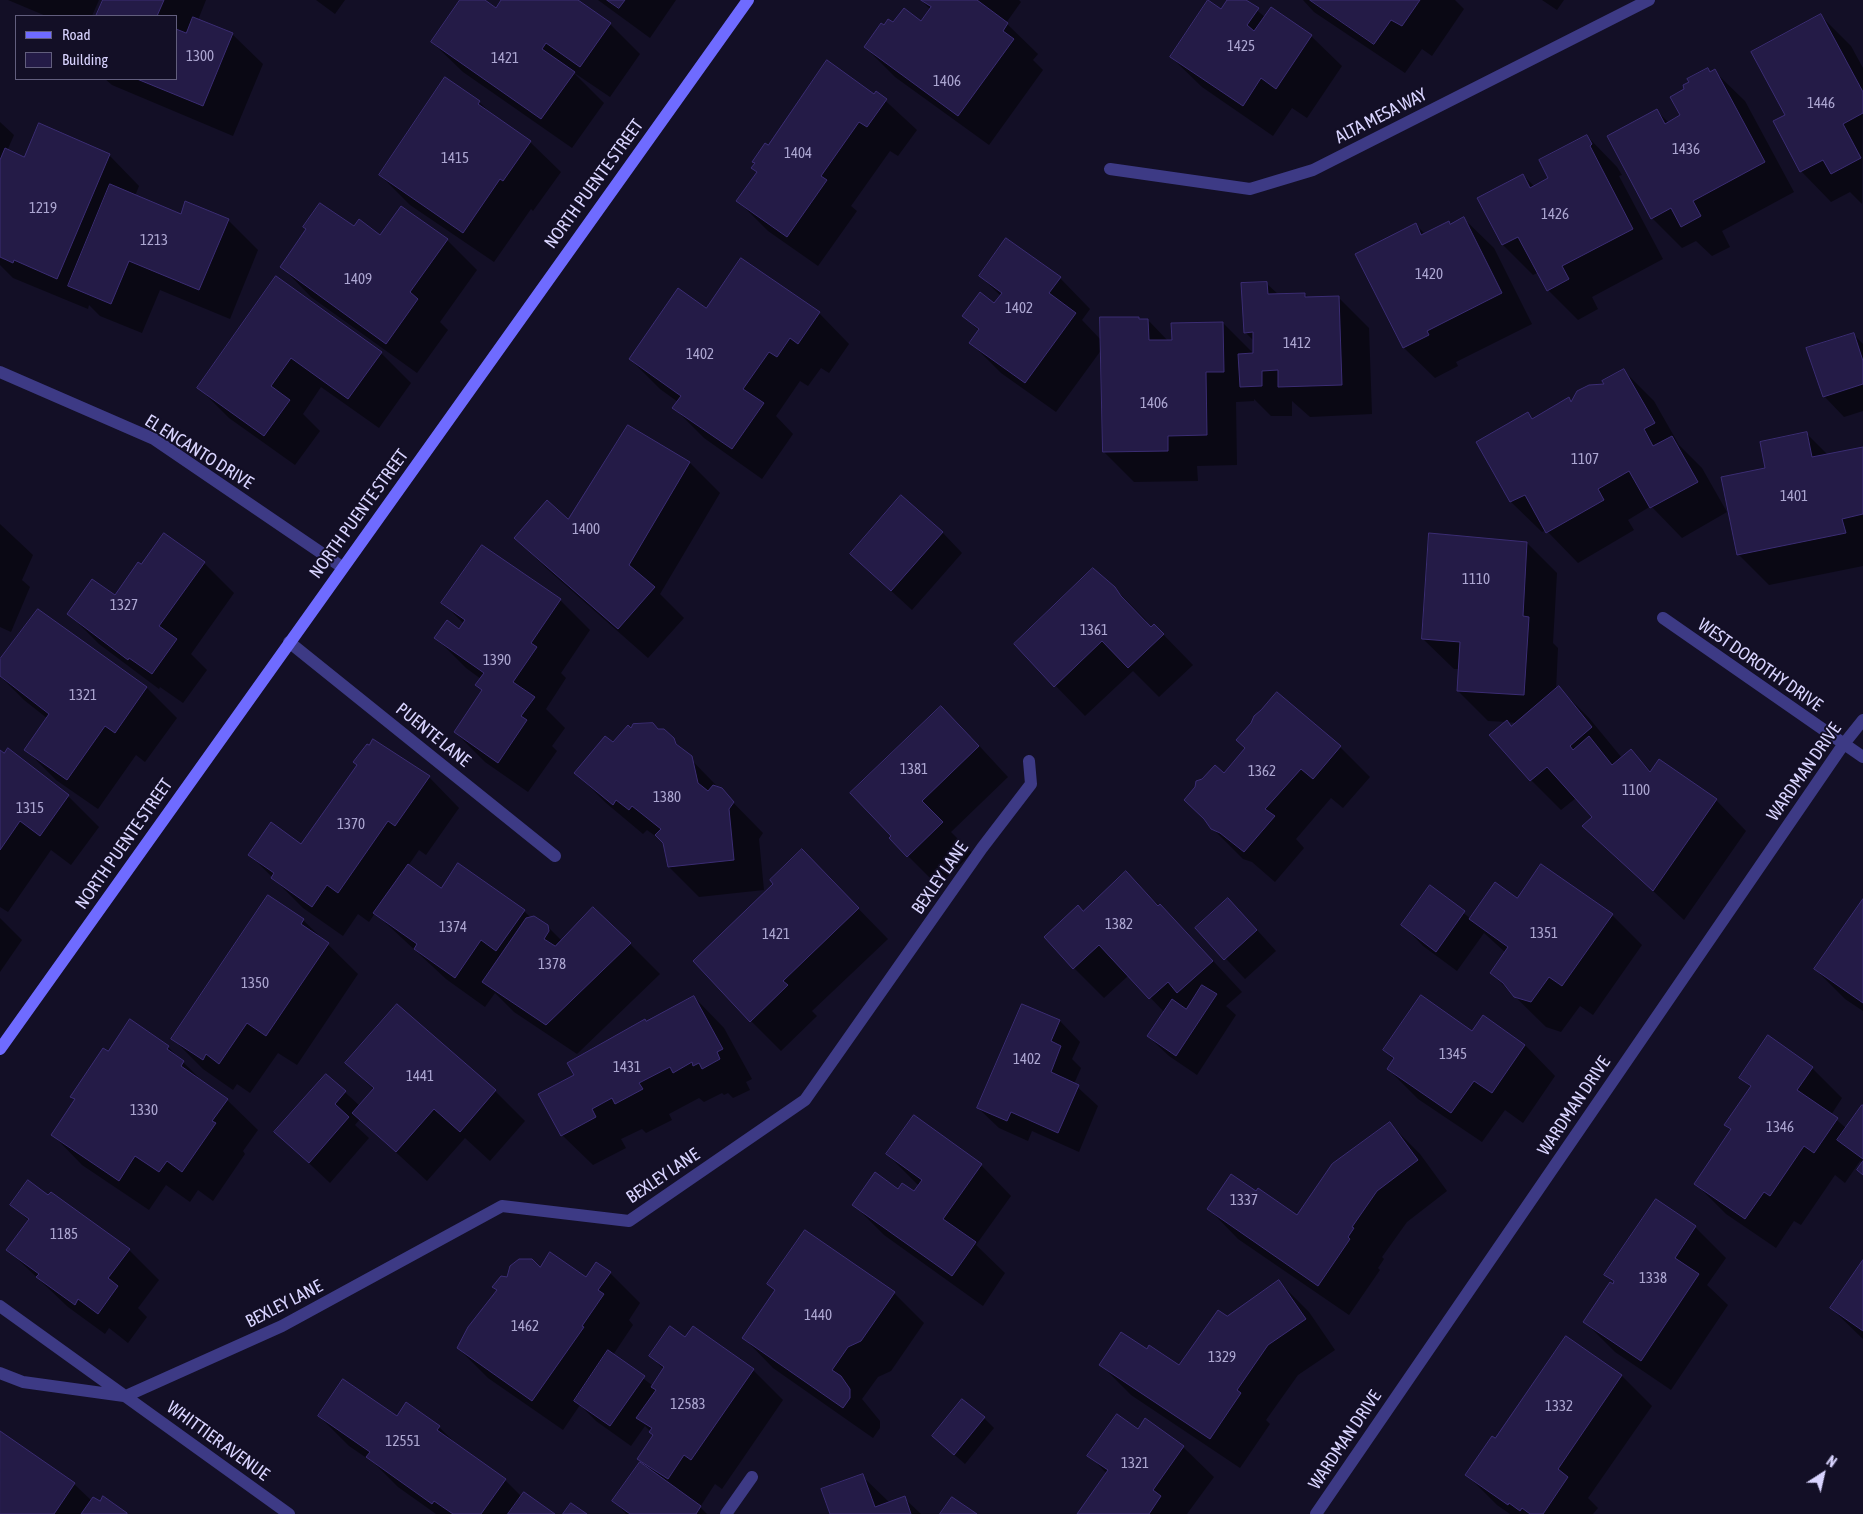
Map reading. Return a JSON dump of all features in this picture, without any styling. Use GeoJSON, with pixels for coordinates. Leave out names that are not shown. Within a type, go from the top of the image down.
{"type":"FeatureCollection","features":[{"type":"Feature","properties":{"kind":"street","name":"NORTH PUENTE STREET"},"geometry":{"type":"LineString","coordinates":[[0,1049],[342,566],[748,0]]}},
{"type":"Feature","properties":{"kind":"street","name":"ALTA MESA WAY"},"geometry":{"type":"LineString","coordinates":[[1110,169],[1250,189],[1313,170],[1649,0]]}},
{"type":"Feature","properties":{"kind":"street","name":"EL ENCANTO DRIVE"},"geometry":{"type":"LineString","coordinates":[[0,372],[154,439],[342,566]]}},
{"type":"Feature","properties":{"kind":"street","name":"WEST DOROTHY DRIVE"},"geometry":{"type":"LineString","coordinates":[[1663,618],[1843,745],[1863,757]]}},
{"type":"Feature","properties":{"kind":"street","name":"PUENTE LANE"},"geometry":{"type":"LineString","coordinates":[[289,642],[555,856]]}},
{"type":"Feature","properties":{"kind":"street","name":"WARDMAN DRIVE"},"geometry":{"type":"LineString","coordinates":[[1316,1514],[1843,745],[1863,720]]}},
{"type":"Feature","properties":{"kind":"street","name":"BEXLEY LANE"},"geometry":{"type":"LineString","coordinates":[[126,1396],[282,1326],[502,1206],[628,1221],[805,1100],[982,848],[1031,784],[1029,761]]}},
{"type":"Feature","properties":{"kind":"street","name":"WHITTIER AVENUE"},"geometry":{"type":"LineString","coordinates":[[0,1306],[289,1514]]}},
{"type":"Feature","properties":{"kind":"street","name":"WHITTIER AVENUE"},"geometry":{"type":"LineString","coordinates":[[0,1373],[23,1382],[126,1396]]}},
{"type":"Feature","properties":{"kind":"street"},"geometry":{"type":"LineString","coordinates":[[726,1514],[752,1477]]}},
{"type":"Feature","properties":{"kind":"building"},"geometry":{"type":"Polygon","coordinates":[[[103,0],[164,0],[157,15],[96,15],[103,0]]]}},
{"type":"Feature","properties":{"kind":"building"},"geometry":{"type":"Polygon","coordinates":[[[460,0],[485,0],[496,8],[501,0],[578,0],[611,23],[580,67],[546,43],[542,49],[575,72],[541,119],[431,42],[460,0]]]}},
{"type":"Feature","properties":{"kind":"building"},"geometry":{"type":"Polygon","coordinates":[[[607,0],[625,0],[619,8],[607,0]]]}},
{"type":"Feature","properties":{"kind":"building"},"geometry":{"type":"Polygon","coordinates":[[[921,0],[977,0],[1008,23],[1003,31],[1014,39],[958,116],[864,47],[881,23],[884,25],[888,19],[893,22],[904,8],[921,21],[931,7],[921,0]]]}},
{"type":"Feature","properties":{"kind":"building"},"geometry":{"type":"Polygon","coordinates":[[[1208,0],[1221,9],[1227,0],[1246,0],[1259,8],[1247,25],[1254,31],[1271,7],[1312,35],[1276,89],[1261,78],[1243,106],[1170,57],[1208,0]]]}},
{"type":"Feature","properties":{"kind":"building"},"geometry":{"type":"Polygon","coordinates":[[[1310,0],[1420,0],[1402,26],[1391,20],[1374,44],[1310,0]]]}},
{"type":"Feature","properties":{"kind":"building"},"geometry":{"type":"Polygon","coordinates":[[[1821,14],[1863,92],[1863,113],[1843,124],[1861,158],[1831,174],[1823,160],[1800,172],[1773,121],[1785,115],[1751,52],[1821,14]]]}},
{"type":"Feature","properties":{"kind":"building"},"geometry":{"type":"Polygon","coordinates":[[[193,17],[233,33],[203,106],[139,80],[178,80],[178,30],[186,33],[193,17]]]}},
{"type":"Feature","properties":{"kind":"building"},"geometry":{"type":"Polygon","coordinates":[[[827,60],[874,94],[876,91],[887,99],[867,127],[859,122],[821,176],[827,180],[787,237],[736,201],[757,172],[751,168],[755,163],[752,162],[765,143],[768,145],[827,60]]]}},
{"type":"Feature","properties":{"kind":"building"},"geometry":{"type":"Polygon","coordinates":[[[1708,68],[1710,72],[1715,69],[1765,162],[1693,201],[1701,216],[1681,227],[1671,208],[1651,219],[1607,136],[1657,109],[1665,124],[1680,115],[1670,97],[1684,89],[1683,85],[1689,82],[1687,79],[1708,68]]]}},
{"type":"Feature","properties":{"kind":"building"},"geometry":{"type":"Polygon","coordinates":[[[445,77],[480,101],[478,104],[531,141],[503,181],[500,179],[463,233],[379,175],[445,77]]]}},
{"type":"Feature","properties":{"kind":"building"},"geometry":{"type":"Polygon","coordinates":[[[39,123],[110,154],[57,279],[14,260],[13,263],[0,257],[0,160],[5,148],[24,157],[39,123]]]}},
{"type":"Feature","properties":{"kind":"building"},"geometry":{"type":"Polygon","coordinates":[[[1587,135],[1592,144],[1590,146],[1633,229],[1562,266],[1569,279],[1547,291],[1518,237],[1502,245],[1477,198],[1523,174],[1530,188],[1548,178],[1539,160],[1587,135]]]}},
{"type":"Feature","properties":{"kind":"building"},"geometry":{"type":"Polygon","coordinates":[[[110,184],[181,214],[185,201],[229,219],[199,290],[129,261],[111,304],[68,286],[110,184]]]}},
{"type":"Feature","properties":{"kind":"building"},"geometry":{"type":"Polygon","coordinates":[[[320,203],[354,226],[359,219],[380,235],[401,206],[448,239],[410,292],[418,299],[386,344],[280,267],[306,229],[303,227],[320,203]]]}},
{"type":"Feature","properties":{"kind":"building"},"geometry":{"type":"Polygon","coordinates":[[[1464,217],[1502,293],[1427,331],[1429,335],[1403,348],[1355,254],[1416,223],[1421,235],[1449,221],[1450,224],[1464,217]]]}},
{"type":"Feature","properties":{"kind":"building"},"geometry":{"type":"Polygon","coordinates":[[[1006,238],[1061,277],[1049,293],[1076,313],[1025,383],[969,343],[979,329],[962,316],[980,292],[994,303],[1002,293],[979,276],[1006,238]]]}},
{"type":"Feature","properties":{"kind":"building"},"geometry":{"type":"Polygon","coordinates":[[[741,258],[820,312],[798,344],[790,338],[777,357],[769,352],[743,389],[764,403],[732,449],[672,408],[681,396],[629,359],[678,288],[706,308],[741,258]]]}},
{"type":"Feature","properties":{"kind":"building"},"geometry":{"type":"Polygon","coordinates":[[[276,276],[382,352],[348,399],[291,358],[271,386],[290,400],[264,436],[197,388],[276,276]]]}},
{"type":"Feature","properties":{"kind":"building"},"geometry":{"type":"Polygon","coordinates":[[[1267,282],[1268,294],[1305,293],[1305,297],[1339,296],[1342,385],[1278,387],[1278,370],[1262,371],[1262,386],[1240,387],[1238,354],[1253,353],[1253,332],[1244,333],[1241,283],[1267,282]]]}},
{"type":"Feature","properties":{"kind":"building"},"geometry":{"type":"Polygon","coordinates":[[[1100,317],[1139,317],[1139,319],[1148,319],[1149,340],[1172,340],[1171,323],[1223,322],[1224,372],[1206,372],[1207,435],[1168,436],[1168,451],[1103,452],[1100,317]]]}},
{"type":"Feature","properties":{"kind":"building"},"geometry":{"type":"Polygon","coordinates":[[[1854,333],[1863,361],[1863,384],[1823,397],[1806,348],[1854,333]]]}},
{"type":"Feature","properties":{"kind":"building"},"geometry":{"type":"Polygon","coordinates":[[[1624,369],[1655,423],[1644,429],[1653,446],[1672,436],[1698,482],[1650,508],[1629,471],[1598,489],[1604,500],[1546,533],[1525,495],[1510,502],[1476,442],[1528,412],[1532,419],[1569,397],[1571,402],[1577,391],[1589,385],[1604,384],[1602,381],[1624,369]]]}},
{"type":"Feature","properties":{"kind":"building"},"geometry":{"type":"Polygon","coordinates":[[[628,425],[690,462],[629,565],[655,587],[618,629],[514,538],[547,500],[568,519],[628,425]]]}},
{"type":"Feature","properties":{"kind":"building"},"geometry":{"type":"Polygon","coordinates":[[[1807,432],[1812,457],[1863,447],[1863,514],[1842,519],[1846,533],[1737,555],[1721,477],[1765,468],[1760,442],[1807,432]]]}},
{"type":"Feature","properties":{"kind":"building"},"geometry":{"type":"Polygon","coordinates":[[[901,495],[943,532],[891,591],[850,554],[901,495]]]}},
{"type":"Feature","properties":{"kind":"building"},"geometry":{"type":"Polygon","coordinates":[[[164,533],[205,562],[159,626],[177,639],[152,674],[129,658],[128,660],[67,614],[92,579],[115,595],[138,562],[141,564],[164,533]]]}},
{"type":"Feature","properties":{"kind":"building"},"geometry":{"type":"Polygon","coordinates":[[[1429,533],[1527,542],[1523,616],[1529,617],[1524,695],[1457,691],[1460,642],[1422,639],[1429,533]]]}},
{"type":"Feature","properties":{"kind":"building"},"geometry":{"type":"Polygon","coordinates":[[[482,545],[561,599],[531,643],[537,647],[513,682],[535,697],[521,716],[527,720],[498,763],[454,732],[482,690],[475,685],[484,673],[434,638],[447,620],[459,629],[465,620],[441,603],[482,545]]]}},
{"type":"Feature","properties":{"kind":"building"},"geometry":{"type":"Polygon","coordinates":[[[1093,568],[1115,587],[1121,596],[1151,627],[1154,624],[1164,634],[1128,668],[1102,641],[1054,687],[1014,644],[1093,568]]]}},
{"type":"Feature","properties":{"kind":"building"},"geometry":{"type":"Polygon","coordinates":[[[38,609],[147,687],[115,733],[105,726],[67,780],[24,750],[49,714],[0,676],[0,659],[38,609]]]}},
{"type":"Feature","properties":{"kind":"building"},"geometry":{"type":"Polygon","coordinates":[[[1559,686],[1592,727],[1570,746],[1573,750],[1589,736],[1612,765],[1631,749],[1650,772],[1659,759],[1717,799],[1653,891],[1582,826],[1592,817],[1547,767],[1530,781],[1489,735],[1507,720],[1511,726],[1559,686]]]}},
{"type":"Feature","properties":{"kind":"building"},"geometry":{"type":"Polygon","coordinates":[[[1277,692],[1341,746],[1313,779],[1301,769],[1265,809],[1275,816],[1244,852],[1220,833],[1211,829],[1204,819],[1184,800],[1195,787],[1196,781],[1202,779],[1215,765],[1224,773],[1245,748],[1236,740],[1251,723],[1254,716],[1277,692]]]}},
{"type":"Feature","properties":{"kind":"building"},"geometry":{"type":"Polygon","coordinates":[[[941,706],[979,746],[922,801],[943,822],[907,857],[889,838],[891,836],[850,793],[941,706]]]}},
{"type":"Feature","properties":{"kind":"building"},"geometry":{"type":"Polygon","coordinates":[[[653,723],[658,729],[664,729],[674,738],[676,744],[692,756],[698,783],[708,791],[713,785],[722,788],[734,802],[729,809],[734,860],[668,867],[663,843],[655,835],[661,829],[632,806],[629,810],[616,800],[613,805],[574,773],[605,736],[613,742],[628,725],[631,728],[633,724],[653,723]]]}},
{"type":"Feature","properties":{"kind":"building"},"geometry":{"type":"Polygon","coordinates":[[[373,739],[430,776],[395,826],[388,821],[338,893],[327,885],[312,907],[271,878],[274,873],[248,855],[271,822],[301,844],[357,765],[353,762],[373,739]]]}},
{"type":"Feature","properties":{"kind":"building"},"geometry":{"type":"Polygon","coordinates":[[[8,748],[69,795],[40,836],[20,821],[0,850],[0,750],[4,753],[8,748]]]}},
{"type":"Feature","properties":{"kind":"building"},"geometry":{"type":"Polygon","coordinates":[[[802,849],[859,908],[783,981],[788,985],[750,1022],[693,961],[773,884],[770,880],[802,849]]]}},
{"type":"Feature","properties":{"kind":"building"},"geometry":{"type":"Polygon","coordinates":[[[458,863],[525,910],[496,951],[481,940],[455,978],[414,949],[417,944],[373,913],[408,864],[441,888],[458,863]]]}},
{"type":"Feature","properties":{"kind":"building"},"geometry":{"type":"Polygon","coordinates":[[[1541,864],[1613,914],[1562,986],[1549,977],[1531,1002],[1514,997],[1503,983],[1490,973],[1508,947],[1469,919],[1495,882],[1517,898],[1541,864]]]}},
{"type":"Feature","properties":{"kind":"building"},"geometry":{"type":"Polygon","coordinates":[[[1126,871],[1158,906],[1160,904],[1213,961],[1177,993],[1168,982],[1149,999],[1099,945],[1073,969],[1044,937],[1078,905],[1083,911],[1126,871]]]}},
{"type":"Feature","properties":{"kind":"building"},"geometry":{"type":"Polygon","coordinates":[[[1430,885],[1465,911],[1436,952],[1401,925],[1430,885]]]}},
{"type":"Feature","properties":{"kind":"building"},"geometry":{"type":"Polygon","coordinates":[[[268,895],[304,919],[301,924],[329,943],[266,1036],[247,1023],[219,1064],[206,1054],[203,1060],[171,1039],[268,895]]]}},
{"type":"Feature","properties":{"kind":"building"},"geometry":{"type":"Polygon","coordinates":[[[1228,898],[1257,930],[1224,960],[1195,928],[1228,898]]]}},
{"type":"Feature","properties":{"kind":"building"},"geometry":{"type":"Polygon","coordinates":[[[1863,899],[1863,1003],[1814,969],[1863,899]]]}},
{"type":"Feature","properties":{"kind":"building"},"geometry":{"type":"Polygon","coordinates":[[[593,907],[631,943],[546,1025],[482,982],[526,918],[534,916],[548,925],[549,931],[544,939],[555,946],[593,907]]]}},
{"type":"Feature","properties":{"kind":"building"},"geometry":{"type":"Polygon","coordinates":[[[1202,985],[1217,994],[1176,1056],[1147,1036],[1172,999],[1186,1009],[1202,985]]]}},
{"type":"Feature","properties":{"kind":"building"},"geometry":{"type":"Polygon","coordinates":[[[1421,995],[1472,1031],[1483,1015],[1525,1045],[1492,1093],[1474,1081],[1451,1113],[1387,1069],[1394,1058],[1383,1050],[1421,995]]]}},
{"type":"Feature","properties":{"kind":"building"},"geometry":{"type":"Polygon","coordinates":[[[694,996],[723,1049],[717,1052],[720,1059],[702,1069],[699,1063],[693,1066],[692,1062],[673,1073],[670,1067],[639,1083],[643,1089],[615,1104],[612,1098],[592,1109],[596,1117],[561,1136],[538,1094],[574,1075],[567,1063],[645,1019],[646,1021],[694,996]]]}},
{"type":"Feature","properties":{"kind":"building"},"geometry":{"type":"Polygon","coordinates":[[[397,1004],[496,1090],[460,1132],[434,1109],[396,1152],[352,1113],[374,1088],[345,1063],[397,1004]]]}},
{"type":"Feature","properties":{"kind":"building"},"geometry":{"type":"Polygon","coordinates":[[[1022,1004],[1060,1020],[1051,1041],[1061,1046],[1051,1072],[1079,1085],[1058,1133],[1011,1112],[1007,1121],[977,1108],[1022,1004]]]}},
{"type":"Feature","properties":{"kind":"building"},"geometry":{"type":"Polygon","coordinates":[[[130,1019],[169,1046],[167,1049],[184,1061],[181,1066],[228,1099],[212,1121],[216,1123],[182,1172],[167,1161],[159,1172],[135,1156],[119,1181],[51,1135],[75,1099],[70,1097],[103,1048],[108,1051],[130,1019]]]}},
{"type":"Feature","properties":{"kind":"building"},"geometry":{"type":"Polygon","coordinates":[[[1768,1035],[1813,1067],[1797,1090],[1838,1118],[1814,1153],[1804,1146],[1770,1196],[1764,1192],[1745,1219],[1694,1184],[1731,1129],[1724,1125],[1751,1086],[1739,1078],[1768,1035]]]}},
{"type":"Feature","properties":{"kind":"building"},"geometry":{"type":"Polygon","coordinates":[[[326,1074],[346,1091],[335,1104],[349,1117],[309,1163],[274,1132],[326,1074]]]}},
{"type":"Feature","properties":{"kind":"building"},"geometry":{"type":"Polygon","coordinates":[[[1863,1105],[1863,1159],[1837,1140],[1863,1105]]]}},
{"type":"Feature","properties":{"kind":"building"},"geometry":{"type":"Polygon","coordinates":[[[914,1115],[982,1164],[943,1219],[976,1242],[952,1276],[852,1205],[875,1172],[898,1189],[902,1183],[914,1191],[922,1180],[886,1154],[914,1115]]]}},
{"type":"Feature","properties":{"kind":"building"},"geometry":{"type":"Polygon","coordinates":[[[1390,1122],[1418,1160],[1377,1191],[1352,1227],[1354,1228],[1348,1237],[1350,1239],[1318,1286],[1207,1209],[1231,1174],[1256,1191],[1258,1188],[1297,1215],[1332,1164],[1390,1122]]]}},
{"type":"Feature","properties":{"kind":"building"},"geometry":{"type":"Polygon","coordinates":[[[1863,1161],[1863,1175],[1857,1170],[1863,1161]]]}},
{"type":"Feature","properties":{"kind":"building"},"geometry":{"type":"Polygon","coordinates":[[[28,1180],[48,1195],[51,1192],[130,1249],[108,1278],[118,1286],[98,1314],[78,1299],[75,1305],[36,1277],[39,1274],[6,1250],[29,1219],[10,1205],[28,1180]]]}},
{"type":"Feature","properties":{"kind":"building"},"geometry":{"type":"Polygon","coordinates":[[[1656,1199],[1696,1226],[1675,1258],[1699,1274],[1641,1361],[1583,1322],[1610,1282],[1613,1284],[1614,1281],[1604,1275],[1656,1199]]]}},
{"type":"Feature","properties":{"kind":"building"},"geometry":{"type":"Polygon","coordinates":[[[805,1230],[895,1292],[861,1341],[848,1347],[832,1370],[841,1376],[850,1389],[850,1398],[843,1408],[742,1338],[775,1290],[767,1284],[805,1230]]]}},
{"type":"Feature","properties":{"kind":"building"},"geometry":{"type":"Polygon","coordinates":[[[550,1252],[586,1277],[596,1262],[611,1272],[598,1290],[604,1294],[582,1326],[584,1327],[532,1401],[457,1348],[468,1327],[497,1290],[492,1287],[501,1276],[507,1277],[510,1266],[519,1259],[532,1259],[540,1267],[550,1252]]]}},
{"type":"Feature","properties":{"kind":"building"},"geometry":{"type":"Polygon","coordinates":[[[1863,1260],[1863,1331],[1830,1308],[1863,1260]]]}},
{"type":"Feature","properties":{"kind":"building"},"geometry":{"type":"Polygon","coordinates":[[[1279,1280],[1306,1319],[1268,1345],[1237,1390],[1241,1393],[1210,1439],[1099,1365],[1121,1332],[1147,1349],[1149,1345],[1179,1365],[1218,1310],[1227,1316],[1279,1280]]]}},
{"type":"Feature","properties":{"kind":"building"},"geometry":{"type":"Polygon","coordinates":[[[670,1326],[685,1337],[693,1326],[754,1369],[691,1460],[684,1455],[668,1479],[637,1459],[653,1435],[649,1432],[652,1428],[636,1418],[656,1390],[651,1387],[664,1367],[649,1356],[670,1326]]]}},
{"type":"Feature","properties":{"kind":"building"},"geometry":{"type":"Polygon","coordinates":[[[1566,1336],[1622,1375],[1558,1469],[1568,1477],[1543,1514],[1530,1514],[1522,1508],[1520,1511],[1509,1503],[1508,1505],[1465,1475],[1492,1436],[1495,1438],[1566,1336]]]}},
{"type":"Feature","properties":{"kind":"building"},"geometry":{"type":"Polygon","coordinates":[[[608,1350],[645,1376],[610,1426],[574,1401],[608,1350]]]}},
{"type":"Feature","properties":{"kind":"building"},"geometry":{"type":"Polygon","coordinates":[[[343,1379],[397,1416],[406,1402],[440,1426],[437,1430],[506,1479],[481,1514],[453,1514],[434,1501],[432,1504],[366,1457],[370,1452],[318,1416],[343,1379]]]}},
{"type":"Feature","properties":{"kind":"building"},"geometry":{"type":"Polygon","coordinates":[[[962,1399],[985,1417],[954,1455],[932,1436],[962,1399]]]}},
{"type":"Feature","properties":{"kind":"building"},"geometry":{"type":"Polygon","coordinates":[[[1117,1414],[1138,1429],[1145,1418],[1184,1446],[1153,1490],[1161,1496],[1149,1514],[1077,1514],[1108,1470],[1087,1456],[1117,1414]]]}},
{"type":"Feature","properties":{"kind":"building"},"geometry":{"type":"Polygon","coordinates":[[[0,1431],[75,1483],[54,1514],[0,1514],[0,1431]]]}},
{"type":"Feature","properties":{"kind":"building"},"geometry":{"type":"Polygon","coordinates":[[[640,1462],[701,1506],[696,1514],[630,1514],[612,1501],[640,1462]]]}},
{"type":"Feature","properties":{"kind":"building"},"geometry":{"type":"Polygon","coordinates":[[[863,1474],[875,1507],[905,1496],[911,1514],[830,1514],[821,1489],[863,1474]]]}},
{"type":"Feature","properties":{"kind":"building"},"geometry":{"type":"Polygon","coordinates":[[[524,1492],[555,1514],[508,1514],[524,1492]]]}},
{"type":"Feature","properties":{"kind":"building"},"geometry":{"type":"Polygon","coordinates":[[[103,1496],[127,1514],[81,1514],[93,1497],[100,1501],[103,1496]]]}},
{"type":"Feature","properties":{"kind":"building"},"geometry":{"type":"Polygon","coordinates":[[[952,1497],[977,1514],[940,1514],[952,1497]]]}},
{"type":"Feature","properties":{"kind":"building"},"geometry":{"type":"Polygon","coordinates":[[[571,1503],[587,1514],[563,1514],[571,1503]]]}}]}
